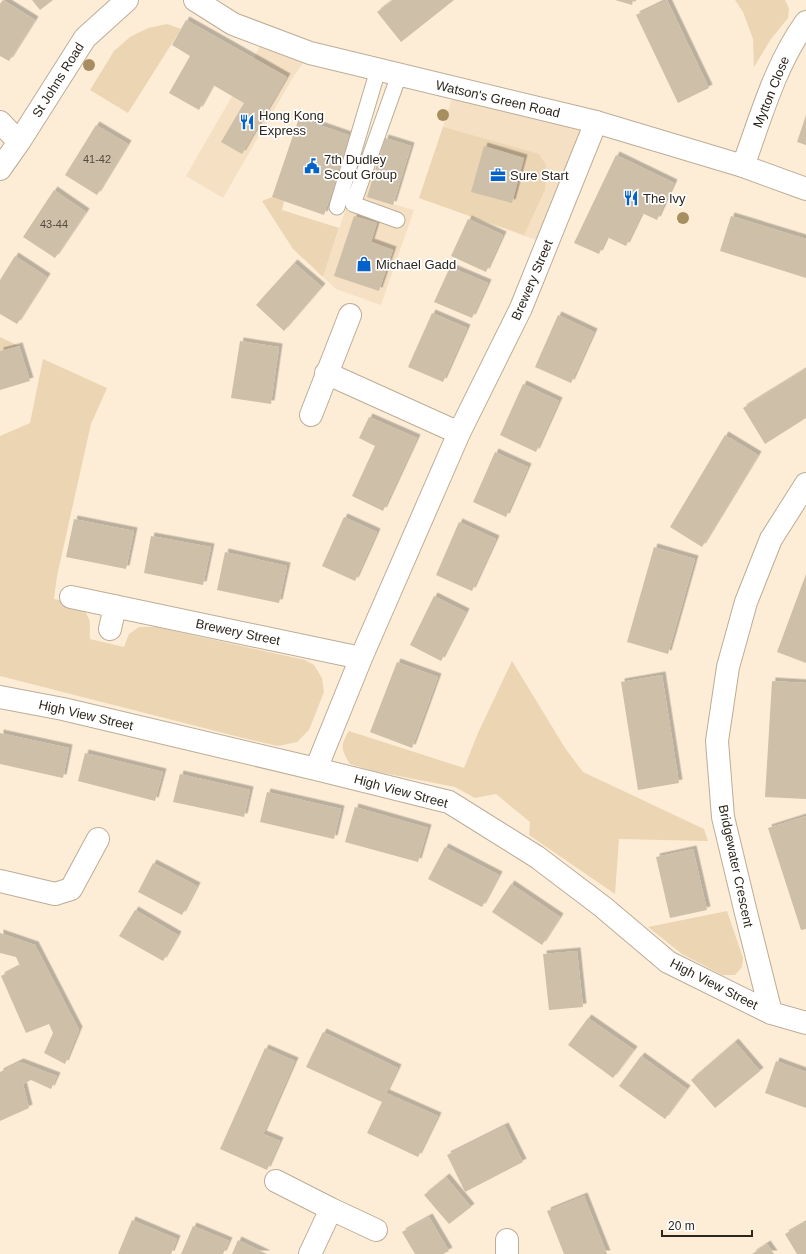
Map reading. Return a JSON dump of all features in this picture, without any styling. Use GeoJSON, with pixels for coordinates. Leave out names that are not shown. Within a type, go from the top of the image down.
{"type":"FeatureCollection","features":[{"type":"Feature","properties":{"kind":"street","name":"St Johns Road"},"geometry":{"type":"LineString","coordinates":[[0,169],[19,142],[85,38],[127,0]]}},
{"type":"Feature","properties":{"kind":"street","name":"Watson's Green Road"},"geometry":{"type":"LineString","coordinates":[[195,0],[233,24],[310,53],[596,122],[743,166],[806,189]]}},
{"type":"Feature","properties":{"kind":"street","name":"Mytton Close"},"geometry":{"type":"LineString","coordinates":[[743,166],[773,82],[785,55],[796,35],[806,22]]}},
{"type":"Feature","properties":{"kind":"street"},"geometry":{"type":"LineString","coordinates":[[0,122],[19,142]]}},
{"type":"Feature","properties":{"kind":"street","name":"Brewery Street"},"geometry":{"type":"LineString","coordinates":[[316,769],[361,658],[459,433],[521,308],[596,122]]}},
{"type":"Feature","properties":{"kind":"street"},"geometry":{"type":"LineString","coordinates":[[311,415],[326,373],[350,315]]}},
{"type":"Feature","properties":{"kind":"street"},"geometry":{"type":"LineString","coordinates":[[326,373],[459,433]]}},
{"type":"Feature","properties":{"kind":"street","name":"Bridgewater Crescent"},"geometry":{"type":"LineString","coordinates":[[772,1013],[723,817],[717,741],[728,667],[746,602],[771,539],[806,484]]}},
{"type":"Feature","properties":{"kind":"street","name":"Brewery Street"},"geometry":{"type":"LineString","coordinates":[[71,597],[361,658]]}},
{"type":"Feature","properties":{"kind":"street"},"geometry":{"type":"LineString","coordinates":[[110,629],[115,606]]}},
{"type":"Feature","properties":{"kind":"street","name":"High View Street"},"geometry":{"type":"LineString","coordinates":[[0,697],[63,709],[449,802],[537,858],[603,907],[668,962],[772,1013]]}},
{"type":"Feature","properties":{"kind":"street"},"geometry":{"type":"LineString","coordinates":[[0,881],[54,894],[72,889],[98,839]]}},
{"type":"Feature","properties":{"kind":"street"},"geometry":{"type":"LineString","coordinates":[[772,1013],[806,1023]]}},
{"type":"Feature","properties":{"kind":"street"},"geometry":{"type":"LineString","coordinates":[[276,1181],[376,1230]]}},
{"type":"Feature","properties":{"kind":"street"},"geometry":{"type":"LineString","coordinates":[[310,1254],[331,1209]]}},
{"type":"Feature","properties":{"kind":"lane"},"geometry":{"type":"LineString","coordinates":[[336,207],[378,70]]}},
{"type":"Feature","properties":{"kind":"lane"},"geometry":{"type":"LineString","coordinates":[[397,220],[353,204],[399,75]]}},
{"type":"Feature","properties":{"kind":"shaded area"},"geometry":{"type":"Polygon","coordinates":[[[735,0],[785,0],[789,8],[788,18],[771,39],[754,67],[753,39],[743,12],[735,0]]]}},
{"type":"Feature","properties":{"kind":"shaded area"},"geometry":{"type":"Polygon","coordinates":[[[167,24],[181,29],[128,113],[90,90],[114,51],[130,37],[148,28],[167,24]]]}},
{"type":"Feature","properties":{"kind":"shaded area"},"geometry":{"type":"Polygon","coordinates":[[[265,36],[310,53],[292,79],[223,198],[186,176],[254,58],[265,36]]]}},
{"type":"Feature","properties":{"kind":"shaded area"},"geometry":{"type":"Polygon","coordinates":[[[389,73],[408,77],[385,138],[368,197],[414,210],[381,305],[336,289],[323,277],[379,110],[389,73]]]}},
{"type":"Feature","properties":{"kind":"shaded area"},"geometry":{"type":"Polygon","coordinates":[[[455,88],[596,122],[547,244],[419,198],[455,88]]]}},
{"type":"Feature","properties":{"kind":"shaded area"},"geometry":{"type":"Polygon","coordinates":[[[443,127],[539,154],[546,165],[545,190],[524,235],[419,198],[443,127]]]}},
{"type":"Feature","properties":{"kind":"shaded area"},"geometry":{"type":"Polygon","coordinates":[[[272,197],[284,201],[282,210],[339,228],[323,277],[293,249],[262,201],[272,197]]]}},
{"type":"Feature","properties":{"kind":"shaded area"},"geometry":{"type":"Polygon","coordinates":[[[0,337],[19,346],[0,351],[0,337]]]}},
{"type":"Feature","properties":{"kind":"shaded area"},"geometry":{"type":"Polygon","coordinates":[[[43,359],[107,388],[91,424],[57,576],[54,599],[74,604],[83,610],[90,621],[90,639],[124,647],[129,634],[139,627],[156,627],[305,660],[314,665],[322,678],[324,692],[309,730],[297,742],[278,746],[0,676],[0,436],[30,423],[43,359]]]}},
{"type":"Feature","properties":{"kind":"shaded area"},"geometry":{"type":"Polygon","coordinates":[[[512,661],[565,748],[583,772],[704,829],[708,841],[619,839],[615,894],[529,835],[530,822],[496,794],[475,798],[455,787],[373,771],[350,764],[343,751],[344,740],[349,731],[464,768],[478,733],[512,661]]]}},
{"type":"Feature","properties":{"kind":"shaded area"},"geometry":{"type":"Polygon","coordinates":[[[727,911],[743,958],[742,967],[735,975],[722,975],[682,954],[648,927],[727,911]]]}},
{"type":"Feature","properties":{"kind":"building"},"geometry":{"type":"Polygon","coordinates":[[[3,0],[35,20],[9,61],[0,56],[0,4],[3,0]]]}},
{"type":"Feature","properties":{"kind":"building"},"geometry":{"type":"Polygon","coordinates":[[[32,0],[53,0],[40,10],[32,0]]]}},
{"type":"Feature","properties":{"kind":"building"},"geometry":{"type":"Polygon","coordinates":[[[393,0],[454,0],[401,42],[377,12],[393,0]]]}},
{"type":"Feature","properties":{"kind":"building"},"geometry":{"type":"Polygon","coordinates":[[[615,0],[633,0],[632,5],[615,0]]]}},
{"type":"Feature","properties":{"kind":"building"},"geometry":{"type":"Polygon","coordinates":[[[667,0],[709,88],[678,103],[636,15],[667,0]]]}},
{"type":"Feature","properties":{"kind":"building"},"geometry":{"type":"Polygon","coordinates":[[[186,20],[287,77],[242,154],[221,142],[244,103],[213,85],[199,110],[169,93],[190,56],[172,45],[186,20]]]}},
{"type":"Feature","properties":{"kind":"building"},"geometry":{"type":"Polygon","coordinates":[[[806,115],[806,145],[797,142],[806,115]]]}},
{"type":"Feature","properties":{"kind":"building","name":"7th Dudley Scout Group"},"geometry":{"type":"Polygon","coordinates":[[[299,118],[351,136],[324,215],[272,197],[299,118]]]}},
{"type":"Feature","properties":{"kind":"building"},"geometry":{"type":"Polygon","coordinates":[[[96,125],[128,144],[97,195],[65,175],[96,125]]]}},
{"type":"Feature","properties":{"kind":"building"},"geometry":{"type":"Polygon","coordinates":[[[385,138],[411,146],[393,205],[367,197],[385,138]]]}},
{"type":"Feature","properties":{"kind":"building","name":"Sure Start"},"geometry":{"type":"Polygon","coordinates":[[[484,146],[524,158],[512,203],[471,192],[484,146]]]}},
{"type":"Feature","properties":{"kind":"building","name":"The Ivy"},"geometry":{"type":"Polygon","coordinates":[[[616,155],[674,183],[657,220],[642,213],[626,246],[607,237],[599,254],[574,243],[616,155]]]}},
{"type":"Feature","properties":{"kind":"building"},"geometry":{"type":"Polygon","coordinates":[[[54,190],[86,212],[55,258],[23,237],[54,190]]]}},
{"type":"Feature","properties":{"kind":"building"},"geometry":{"type":"Polygon","coordinates":[[[354,216],[377,223],[371,242],[393,250],[379,291],[334,276],[354,216]]]}},
{"type":"Feature","properties":{"kind":"building"},"geometry":{"type":"Polygon","coordinates":[[[731,216],[806,239],[806,278],[720,251],[731,216]]]}},
{"type":"Feature","properties":{"kind":"building"},"geometry":{"type":"Polygon","coordinates":[[[468,219],[503,235],[486,272],[451,256],[468,219]]]}},
{"type":"Feature","properties":{"kind":"building"},"geometry":{"type":"Polygon","coordinates":[[[15,256],[47,277],[17,324],[0,314],[0,280],[15,256]]]}},
{"type":"Feature","properties":{"kind":"building"},"geometry":{"type":"Polygon","coordinates":[[[294,263],[322,287],[284,331],[256,305],[294,263]]]}},
{"type":"Feature","properties":{"kind":"building"},"geometry":{"type":"Polygon","coordinates":[[[450,267],[488,283],[472,318],[434,302],[450,267]]]}},
{"type":"Feature","properties":{"kind":"building"},"geometry":{"type":"Polygon","coordinates":[[[432,313],[467,328],[443,382],[408,367],[432,313]]]}},
{"type":"Feature","properties":{"kind":"building"},"geometry":{"type":"Polygon","coordinates":[[[558,315],[594,332],[571,383],[535,367],[558,315]]]}},
{"type":"Feature","properties":{"kind":"building"},"geometry":{"type":"Polygon","coordinates":[[[240,341],[279,347],[271,404],[231,398],[240,341]]]}},
{"type":"Feature","properties":{"kind":"building"},"geometry":{"type":"Polygon","coordinates":[[[19,346],[30,381],[0,390],[0,351],[19,346]]]}},
{"type":"Feature","properties":{"kind":"building"},"geometry":{"type":"Polygon","coordinates":[[[806,369],[806,418],[765,444],[743,408],[806,369]]]}},
{"type":"Feature","properties":{"kind":"building"},"geometry":{"type":"Polygon","coordinates":[[[523,384],[559,401],[536,452],[500,435],[523,384]]]}},
{"type":"Feature","properties":{"kind":"building"},"geometry":{"type":"Polygon","coordinates":[[[369,417],[417,438],[383,511],[352,496],[375,446],[359,438],[369,417]]]}},
{"type":"Feature","properties":{"kind":"building"},"geometry":{"type":"Polygon","coordinates":[[[725,435],[758,455],[702,547],[670,527],[725,435]]]}},
{"type":"Feature","properties":{"kind":"building"},"geometry":{"type":"Polygon","coordinates":[[[495,452],[528,467],[506,517],[473,502],[495,452]]]}},
{"type":"Feature","properties":{"kind":"building"},"geometry":{"type":"Polygon","coordinates":[[[344,517],[377,532],[355,581],[322,566],[344,517]]]}},
{"type":"Feature","properties":{"kind":"building"},"geometry":{"type":"Polygon","coordinates":[[[74,519],[134,531],[126,569],[66,557],[74,519]]]}},
{"type":"Feature","properties":{"kind":"building"},"geometry":{"type":"Polygon","coordinates":[[[459,522],[496,539],[472,591],[436,575],[459,522]]]}},
{"type":"Feature","properties":{"kind":"building"},"geometry":{"type":"Polygon","coordinates":[[[151,536],[211,547],[203,585],[144,573],[151,536]]]}},
{"type":"Feature","properties":{"kind":"building"},"geometry":{"type":"Polygon","coordinates":[[[654,547],[695,559],[668,654],[627,642],[654,547]]]}},
{"type":"Feature","properties":{"kind":"building"},"geometry":{"type":"Polygon","coordinates":[[[225,552],[287,566],[279,603],[217,590],[225,552]]]}},
{"type":"Feature","properties":{"kind":"building"},"geometry":{"type":"Polygon","coordinates":[[[806,574],[806,663],[777,652],[806,574]]]}},
{"type":"Feature","properties":{"kind":"building"},"geometry":{"type":"Polygon","coordinates":[[[434,596],[466,612],[441,661],[410,645],[434,596]]]}},
{"type":"Feature","properties":{"kind":"building"},"geometry":{"type":"Polygon","coordinates":[[[397,662],[438,677],[412,748],[370,732],[397,662]]]}},
{"type":"Feature","properties":{"kind":"building"},"geometry":{"type":"Polygon","coordinates":[[[662,675],[679,783],[638,790],[621,682],[662,675]]]}},
{"type":"Feature","properties":{"kind":"building"},"geometry":{"type":"Polygon","coordinates":[[[772,681],[806,683],[806,799],[765,797],[772,681]]]}},
{"type":"Feature","properties":{"kind":"building"},"geometry":{"type":"Polygon","coordinates":[[[0,733],[69,748],[63,778],[0,764],[0,733]]]}},
{"type":"Feature","properties":{"kind":"building"},"geometry":{"type":"Polygon","coordinates":[[[85,753],[163,772],[155,801],[78,781],[85,753]]]}},
{"type":"Feature","properties":{"kind":"building"},"geometry":{"type":"Polygon","coordinates":[[[180,774],[250,790],[244,817],[173,802],[180,774]]]}},
{"type":"Feature","properties":{"kind":"building"},"geometry":{"type":"Polygon","coordinates":[[[267,792],[341,809],[334,839],[260,822],[267,792]]]}},
{"type":"Feature","properties":{"kind":"building"},"geometry":{"type":"Polygon","coordinates":[[[355,807],[428,828],[418,862],[345,842],[355,807]]]}},
{"type":"Feature","properties":{"kind":"building"},"geometry":{"type":"Polygon","coordinates":[[[806,816],[806,929],[801,930],[768,828],[806,816]]]}},
{"type":"Feature","properties":{"kind":"building"},"geometry":{"type":"Polygon","coordinates":[[[445,847],[499,875],[482,907],[428,879],[445,847]]]}},
{"type":"Feature","properties":{"kind":"building"},"geometry":{"type":"Polygon","coordinates":[[[693,849],[707,910],[670,918],[656,857],[693,849]]]}},
{"type":"Feature","properties":{"kind":"building"},"geometry":{"type":"Polygon","coordinates":[[[153,863],[197,886],[182,915],[138,892],[153,863]]]}},
{"type":"Feature","properties":{"kind":"building"},"geometry":{"type":"Polygon","coordinates":[[[511,884],[560,917],[542,945],[492,912],[511,884]]]}},
{"type":"Feature","properties":{"kind":"building"},"geometry":{"type":"Polygon","coordinates":[[[135,910],[178,935],[163,961],[119,936],[135,910]]]}},
{"type":"Feature","properties":{"kind":"building"},"geometry":{"type":"Polygon","coordinates":[[[0,933],[35,945],[79,1030],[65,1064],[44,1053],[53,1033],[49,1024],[26,1033],[1,976],[20,966],[16,957],[0,953],[0,933]]]}},
{"type":"Feature","properties":{"kind":"building"},"geometry":{"type":"Polygon","coordinates":[[[577,951],[583,1007],[549,1010],[543,954],[577,951]]]}},
{"type":"Feature","properties":{"kind":"building"},"geometry":{"type":"Polygon","coordinates":[[[588,1018],[634,1050],[613,1078],[568,1045],[588,1018]]]}},
{"type":"Feature","properties":{"kind":"building"},"geometry":{"type":"Polygon","coordinates":[[[323,1032],[398,1068],[386,1093],[438,1116],[418,1157],[367,1133],[382,1102],[306,1067],[323,1032]]]}},
{"type":"Feature","properties":{"kind":"building"},"geometry":{"type":"Polygon","coordinates":[[[735,1042],[760,1071],[715,1108],[691,1080],[735,1042]]]}},
{"type":"Feature","properties":{"kind":"building"},"geometry":{"type":"Polygon","coordinates":[[[265,1048],[295,1061],[263,1134],[280,1141],[267,1170],[220,1149],[265,1048]]]}},
{"type":"Feature","properties":{"kind":"building"},"geometry":{"type":"Polygon","coordinates":[[[641,1056],[687,1089],[665,1119],[619,1086],[641,1056]]]}},
{"type":"Feature","properties":{"kind":"building"},"geometry":{"type":"Polygon","coordinates":[[[776,1061],[806,1072],[806,1108],[765,1093],[776,1061]]]}},
{"type":"Feature","properties":{"kind":"building"},"geometry":{"type":"Polygon","coordinates":[[[20,1062],[57,1076],[51,1089],[31,1080],[23,1084],[29,1108],[0,1121],[0,1072],[20,1062]]]}},
{"type":"Feature","properties":{"kind":"building"},"geometry":{"type":"Polygon","coordinates":[[[505,1126],[523,1162],[465,1192],[447,1155],[505,1126]]]}},
{"type":"Feature","properties":{"kind":"building"},"geometry":{"type":"Polygon","coordinates":[[[446,1177],[471,1207],[449,1224],[424,1195],[446,1177]]]}},
{"type":"Feature","properties":{"kind":"building"},"geometry":{"type":"Polygon","coordinates":[[[584,1196],[607,1254],[564,1254],[547,1211],[584,1196]]]}},
{"type":"Feature","properties":{"kind":"building"},"geometry":{"type":"Polygon","coordinates":[[[429,1217],[449,1251],[443,1254],[415,1254],[402,1232],[429,1217]]]}},
{"type":"Feature","properties":{"kind":"building"},"geometry":{"type":"Polygon","coordinates":[[[132,1220],[177,1239],[171,1254],[118,1254],[132,1220]]]}},
{"type":"Feature","properties":{"kind":"building"},"geometry":{"type":"Polygon","coordinates":[[[806,1222],[806,1254],[797,1254],[785,1234],[806,1222]]]}},
{"type":"Feature","properties":{"kind":"building"},"geometry":{"type":"Polygon","coordinates":[[[193,1226],[229,1241],[223,1254],[181,1254],[193,1226]]]}},
{"type":"Feature","properties":{"kind":"building"},"geometry":{"type":"Polygon","coordinates":[[[238,1240],[267,1254],[232,1254],[238,1240]]]}},
{"type":"Feature","properties":{"kind":"building"},"geometry":{"type":"Polygon","coordinates":[[[767,1244],[774,1254],[752,1254],[767,1244]]]}},
{"type":"Feature","properties":{"kind":"place","name":"Hong Kong Express"},"geometry":{"type":"Point","coordinates":[247,122]}},
{"type":"Feature","properties":{"kind":"place","name":"7th Dudley Scout Group"},"geometry":{"type":"Point","coordinates":[312,166]}},
{"type":"Feature","properties":{"kind":"place","name":"Sure Start"},"geometry":{"type":"Point","coordinates":[498,175]}},
{"type":"Feature","properties":{"kind":"place","name":"The Ivy"},"geometry":{"type":"Point","coordinates":[631,198]}},
{"type":"Feature","properties":{"kind":"place","name":"Michael Gadd"},"geometry":{"type":"Point","coordinates":[364,264]}}]}
